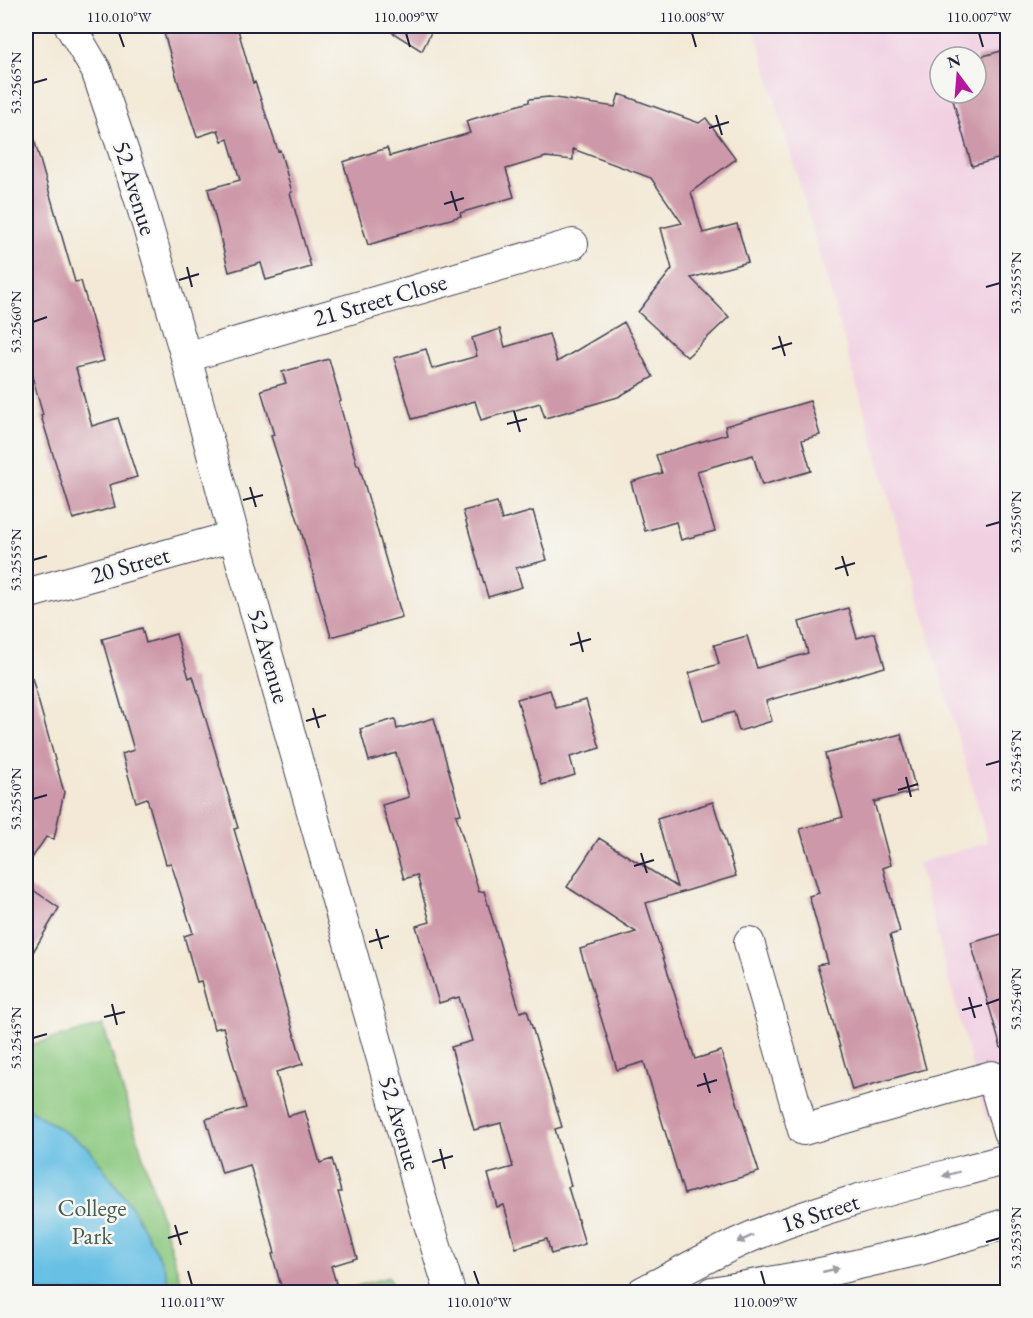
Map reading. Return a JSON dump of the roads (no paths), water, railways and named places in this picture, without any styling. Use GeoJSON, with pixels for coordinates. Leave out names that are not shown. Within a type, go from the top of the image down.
{"type":"FeatureCollection","features":[{"type":"Feature","properties":{"kind":"street","name":"52 Avenue"},"geometry":{"type":"LineString","coordinates":[[70,26],[96,70],[139,197],[186,357],[234,536],[424,1208],[450,1293]]}},
{"type":"Feature","properties":{"kind":"street","name":"21 Street Close"},"geometry":{"type":"LineString","coordinates":[[186,357],[573,244]]}},
{"type":"Feature","properties":{"kind":"street","name":"20 Street"},"geometry":{"type":"LineString","coordinates":[[26,594],[234,536]]}},
{"type":"Feature","properties":{"kind":"street"},"geometry":{"type":"LineString","coordinates":[[749,942],[803,1130],[992,1076],[1008,1132]]}},
{"type":"Feature","properties":{"kind":"street","name":"18 Street"},"geometry":{"type":"LineString","coordinates":[[642,1293],[752,1236],[796,1219],[1008,1159]]}},
{"type":"Feature","properties":{"kind":"street"},"geometry":{"type":"LineString","coordinates":[[712,1293],[920,1250],[1008,1223]]}},
{"type":"Feature","properties":{"kind":"water"},"geometry":{"type":"Polygon","coordinates":[[[26,1107],[88,1147],[131,1206],[164,1266],[171,1292],[26,1292],[26,1107]]]}},
{"type":"Feature","properties":{"kind":"park label","name":"College Park"},"geometry":{"type":"Point","coordinates":[92,1222]}}]}
